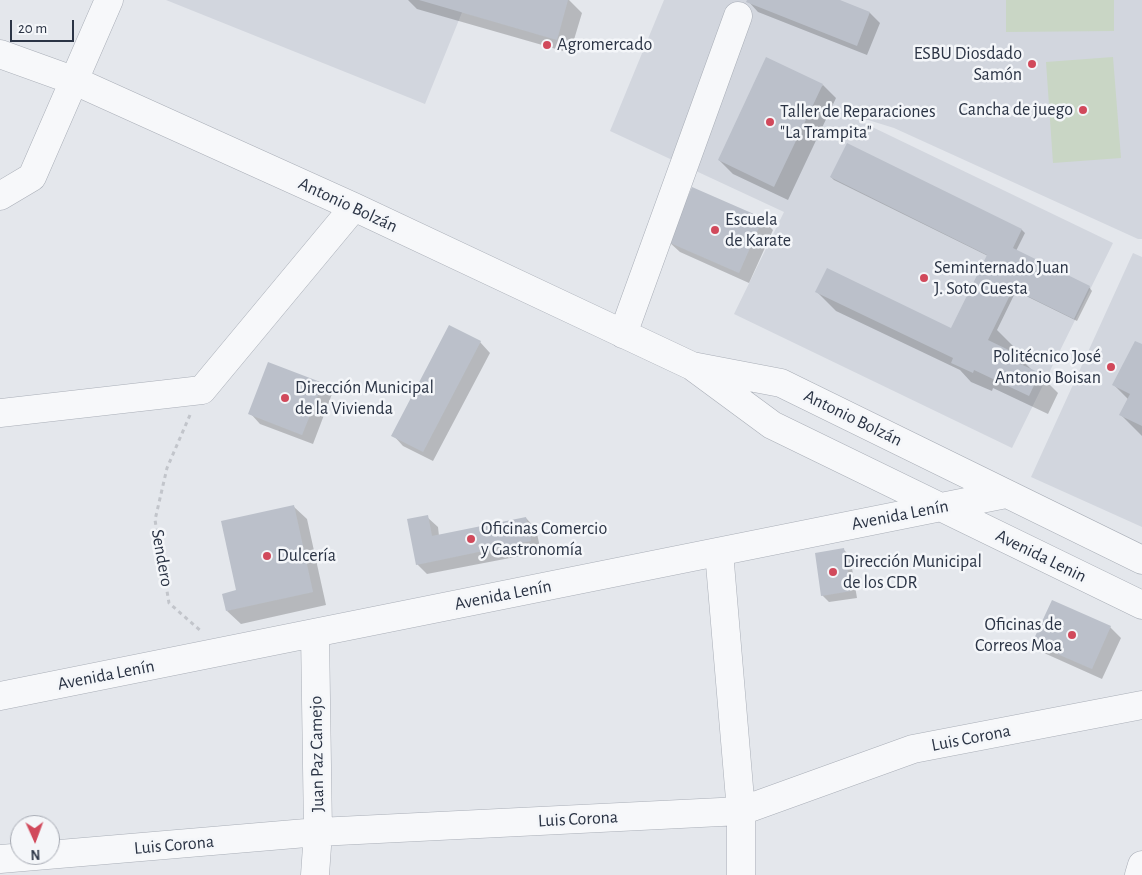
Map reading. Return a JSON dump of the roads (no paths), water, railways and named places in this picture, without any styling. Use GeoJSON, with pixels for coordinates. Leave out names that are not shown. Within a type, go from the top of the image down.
{"type":"FeatureCollection","features":[{"type":"Feature","properties":{"kind":"street"},"geometry":{"type":"LineString","coordinates":[[0,196],[32,177],[109,0]]}},
{"type":"Feature","properties":{"kind":"street"},"geometry":{"type":"LineString","coordinates":[[623,334],[738,16]]}},
{"type":"Feature","properties":{"kind":"street","name":"Antonio Bolzán"},"geometry":{"type":"LineString","coordinates":[[0,54],[75,81],[354,207],[692,366],[772,425],[940,507]]}},
{"type":"Feature","properties":{"kind":"street"},"geometry":{"type":"LineString","coordinates":[[0,414],[202,390],[354,207]]}},
{"type":"Feature","properties":{"kind":"street","name":"Antonio Bolzán"},"geometry":{"type":"LineString","coordinates":[[692,366],[781,383],[1006,494]]}},
{"type":"Feature","properties":{"kind":"street"},"geometry":{"type":"LineString","coordinates":[[1006,494],[1142,560]]}},
{"type":"Feature","properties":{"kind":"street","name":"Avenida Lenín"},"geometry":{"type":"LineString","coordinates":[[0,696],[1006,494]]}},
{"type":"Feature","properties":{"kind":"street","name":"Avenida Lenin"},"geometry":{"type":"LineString","coordinates":[[940,507],[1142,605]]}},
{"type":"Feature","properties":{"kind":"street"},"geometry":{"type":"LineString","coordinates":[[718,552],[741,811],[741,875]]}},
{"type":"Feature","properties":{"kind":"street","name":"Juan Paz Camejo"},"geometry":{"type":"LineString","coordinates":[[314,875],[318,832],[315,633]]}},
{"type":"Feature","properties":{"kind":"street","name":"Luis Corona"},"geometry":{"type":"LineString","coordinates":[[0,859],[318,832],[741,811],[913,750],[1142,705]]}},
{"type":"Feature","properties":{"kind":"street"},"geometry":{"type":"LineString","coordinates":[[1139,875],[1142,865]]}},
{"type":"Feature","properties":{"kind":"place","name":"Agromercado"},"geometry":{"type":"Point","coordinates":[547,45]}},
{"type":"Feature","properties":{"kind":"place","name":"ESBU Diosdado Samón"},"geometry":{"type":"Point","coordinates":[1032,64]}},
{"type":"Feature","properties":{"kind":"place","name":"Cancha de juego"},"geometry":{"type":"Point","coordinates":[1083,110]}},
{"type":"Feature","properties":{"kind":"place","name":"Taller de Reparaciones \"La Trampita\""},"geometry":{"type":"Point","coordinates":[770,122]}},
{"type":"Feature","properties":{"kind":"place","name":"Escuela de Karate"},"geometry":{"type":"Point","coordinates":[715,230]}},
{"type":"Feature","properties":{"kind":"place","name":"Seminternado Juan J. Soto Cuesta"},"geometry":{"type":"Point","coordinates":[924,278]}},
{"type":"Feature","properties":{"kind":"place","name":"Politécnico José Antonio Boisan"},"geometry":{"type":"Point","coordinates":[1111,367]}},
{"type":"Feature","properties":{"kind":"place","name":"Dirección Municipal de la Vivienda"},"geometry":{"type":"Point","coordinates":[285,398]}},
{"type":"Feature","properties":{"kind":"place","name":"Oficinas Comercio y Gastronomía"},"geometry":{"type":"Point","coordinates":[471,539]}},
{"type":"Feature","properties":{"kind":"place","name":"Dulcería"},"geometry":{"type":"Point","coordinates":[267,556]}},
{"type":"Feature","properties":{"kind":"place","name":"Dirección Municipal de los CDR"},"geometry":{"type":"Point","coordinates":[833,572]}},
{"type":"Feature","properties":{"kind":"place","name":"Oficinas de Correos Moa"},"geometry":{"type":"Point","coordinates":[1072,635]}}]}
